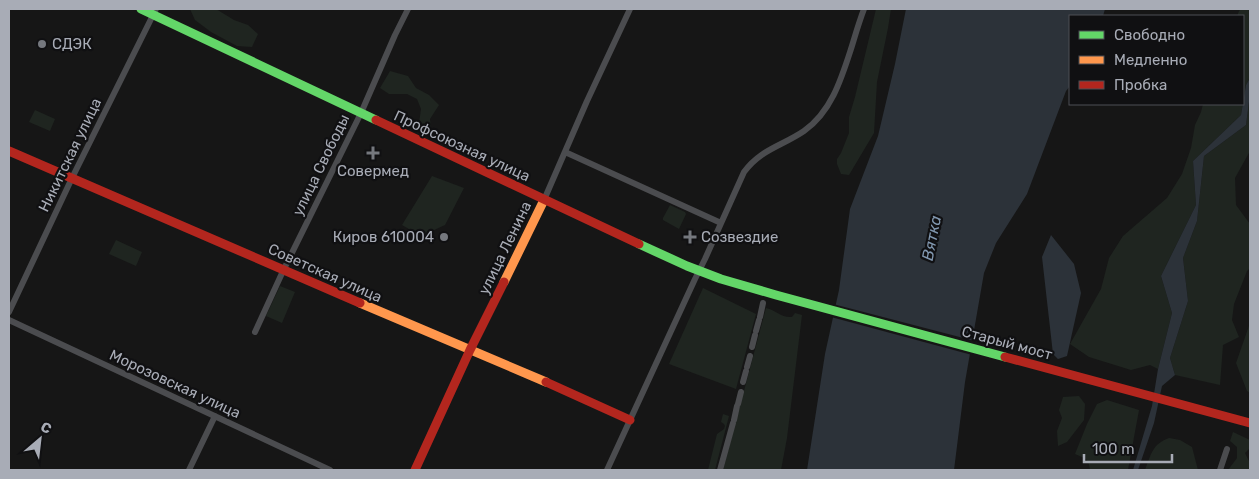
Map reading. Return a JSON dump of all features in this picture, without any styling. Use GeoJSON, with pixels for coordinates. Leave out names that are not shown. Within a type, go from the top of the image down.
{"type":"FeatureCollection","features":[{"type":"Feature","properties":{"kind":"main road","name":"Профсоюзная улица"},"geometry":{"type":"LineString","coordinates":[[141,9],[154,11],[360,113],[699,271],[776,295]]}},
{"type":"Feature","properties":{"kind":"main road","name":"Советская улица"},"geometry":{"type":"LineString","coordinates":[[9,151],[630,420]]}},
{"type":"Feature","properties":{"kind":"main road","name":"улица Ленина"},"geometry":{"type":"LineString","coordinates":[[415,470],[470,350],[544,200]]}},
{"type":"Feature","properties":{"kind":"main road","name":"Старый мост"},"geometry":{"type":"LineString","coordinates":[[776,295],[1250,422]]}},
{"type":"Feature","properties":{"kind":"street","name":"улица Свободы"},"geometry":{"type":"LineString","coordinates":[[254,332],[408,9]]}},
{"type":"Feature","properties":{"kind":"street","name":"улица Ленина"},"geometry":{"type":"LineString","coordinates":[[544,200],[630,9]]}},
{"type":"Feature","properties":{"kind":"street"},"geometry":{"type":"LineString","coordinates":[[607,470],[740,179],[748,166],[760,155],[805,130],[827,107],[840,81],[864,9]]}},
{"type":"Feature","properties":{"kind":"street","name":"Никитская улица"},"geometry":{"type":"LineString","coordinates":[[9,312],[154,11]]}},
{"type":"Feature","properties":{"kind":"street"},"geometry":{"type":"LineString","coordinates":[[565,152],[720,223]]}},
{"type":"Feature","properties":{"kind":"street"},"geometry":{"type":"LineString","coordinates":[[752,347],[764,303]]}},
{"type":"Feature","properties":{"kind":"street","name":"Морозовская улица"},"geometry":{"type":"LineString","coordinates":[[9,320],[330,470]]}},
{"type":"Feature","properties":{"kind":"street"},"geometry":{"type":"LineString","coordinates":[[743,382],[750,356]]}},
{"type":"Feature","properties":{"kind":"street"},"geometry":{"type":"LineString","coordinates":[[720,470],[741,392]]}},
{"type":"Feature","properties":{"kind":"street"},"geometry":{"type":"LineString","coordinates":[[189,470],[214,416]]}},
{"type":"Feature","properties":{"kind":"street"},"geometry":{"type":"LineString","coordinates":[[1220,470],[1227,450]]}},
{"type":"Feature","properties":{"kind":"shaded area"},"geometry":{"type":"Polygon","coordinates":[[[190,9],[216,9],[234,20],[248,25],[258,34],[252,47],[237,46],[211,32],[195,20],[190,9]]]}},
{"type":"Feature","properties":{"kind":"shaded area"},"geometry":{"type":"Polygon","coordinates":[[[876,9],[891,9],[877,82],[874,133],[849,175],[841,174],[837,159],[849,133],[849,117],[876,9]]]}},
{"type":"Feature","properties":{"kind":"shaded area"},"geometry":{"type":"Polygon","coordinates":[[[1240,9],[1250,9],[1250,78],[1246,85],[1244,97],[1244,15],[1237,15],[1240,9]]]}},
{"type":"Feature","properties":{"kind":"shaded area"},"geometry":{"type":"Polygon","coordinates":[[[390,71],[408,76],[416,88],[429,95],[439,105],[430,119],[431,129],[427,132],[419,123],[421,109],[417,99],[407,94],[389,94],[380,88],[390,71]]]}},
{"type":"Feature","properties":{"kind":"shaded area"},"geometry":{"type":"Polygon","coordinates":[[[1250,94],[1250,151],[1235,178],[1236,205],[1250,224],[1250,268],[1247,271],[1234,304],[1232,320],[1239,337],[1223,345],[1220,385],[1175,375],[1170,358],[1188,301],[1183,258],[1197,221],[1204,156],[1246,125],[1250,94]]]}},
{"type":"Feature","properties":{"kind":"shaded area"},"geometry":{"type":"Polygon","coordinates":[[[1203,105],[1243,105],[1241,115],[1193,161],[1196,205],[1161,276],[1172,313],[1158,369],[1150,365],[1131,370],[1089,357],[1070,344],[1101,289],[1109,258],[1123,236],[1167,198],[1182,174],[1191,148],[1195,125],[1203,105]]]}},
{"type":"Feature","properties":{"kind":"shaded area"},"geometry":{"type":"Polygon","coordinates":[[[35,110],[55,119],[50,131],[29,122],[35,110]]]}},
{"type":"Feature","properties":{"kind":"shaded area"},"geometry":{"type":"Polygon","coordinates":[[[432,176],[464,188],[445,225],[421,236],[402,225],[432,176]]]}},
{"type":"Feature","properties":{"kind":"shaded area"},"geometry":{"type":"Polygon","coordinates":[[[670,205],[686,214],[679,229],[663,220],[670,205]]]}},
{"type":"Feature","properties":{"kind":"shaded area"},"geometry":{"type":"Polygon","coordinates":[[[116,240],[142,252],[136,266],[109,254],[116,240]]]}},
{"type":"Feature","properties":{"kind":"shaded area"},"geometry":{"type":"Polygon","coordinates":[[[280,286],[295,292],[282,323],[266,316],[280,286]]]}},
{"type":"Feature","properties":{"kind":"shaded area"},"geometry":{"type":"Polygon","coordinates":[[[703,288],[756,314],[736,389],[669,364],[703,288]]]}},
{"type":"Feature","properties":{"kind":"shaded area"},"geometry":{"type":"Polygon","coordinates":[[[766,308],[788,317],[792,317],[795,313],[802,315],[787,438],[781,470],[723,470],[766,308]]]}},
{"type":"Feature","properties":{"kind":"shaded area"},"geometry":{"type":"Polygon","coordinates":[[[1250,323],[1250,393],[1247,391],[1236,363],[1250,323]]]}},
{"type":"Feature","properties":{"kind":"shaded area"},"geometry":{"type":"Polygon","coordinates":[[[1079,396],[1085,404],[1084,420],[1067,442],[1058,446],[1057,431],[1062,418],[1059,410],[1063,397],[1079,396]]]}},
{"type":"Feature","properties":{"kind":"shaded area"},"geometry":{"type":"Polygon","coordinates":[[[1107,400],[1139,410],[1128,470],[1090,470],[1086,459],[1075,454],[1097,404],[1107,400]]]}},
{"type":"Feature","properties":{"kind":"shaded area"},"geometry":{"type":"Polygon","coordinates":[[[723,414],[729,416],[715,470],[708,470],[717,434],[725,426],[721,422],[723,414]]]}},
{"type":"Feature","properties":{"kind":"shaded area"},"geometry":{"type":"Polygon","coordinates":[[[1233,432],[1250,440],[1250,448],[1245,453],[1250,463],[1250,470],[1228,470],[1237,458],[1237,447],[1230,441],[1233,432]]]}},
{"type":"Feature","properties":{"kind":"shaded area"},"geometry":{"type":"Polygon","coordinates":[[[1169,438],[1180,440],[1192,447],[1198,470],[1145,470],[1151,455],[1159,443],[1169,438]]]}},
{"type":"Feature","properties":{"kind":"water","name":"Вятка"},"geometry":{"type":"Polygon","coordinates":[[[906,9],[1105,9],[1103,15],[1069,15],[1069,87],[1027,194],[996,243],[984,273],[965,382],[954,470],[807,470],[825,354],[839,290],[850,209],[878,136],[906,9]]]}},
{"type":"Feature","properties":{"kind":"water"},"geometry":{"type":"Polygon","coordinates":[[[1250,78],[1246,125],[1204,156],[1197,221],[1183,258],[1188,301],[1170,358],[1175,375],[1162,386],[1154,423],[1138,470],[1133,470],[1152,406],[1158,369],[1172,313],[1161,276],[1196,205],[1193,161],[1241,115],[1246,85],[1250,78]]]}},
{"type":"Feature","properties":{"kind":"water"},"geometry":{"type":"Polygon","coordinates":[[[1051,235],[1074,264],[1081,293],[1067,356],[1058,359],[1053,354],[1042,257],[1051,235]]]}},
{"type":"Feature","properties":{"kind":"pier"},"geometry":{"type":"Polygon","coordinates":[[[833,304],[975,341],[972,355],[831,317],[833,304]]]}},
{"type":"Feature","properties":{"kind":"traffic: fast"},"geometry":{"type":"LineString","coordinates":[[141,9],[376,120]]}},
{"type":"Feature","properties":{"kind":"traffic: fast"},"geometry":{"type":"LineString","coordinates":[[639,244],[721,279],[1005,357]]}},
{"type":"Feature","properties":{"kind":"traffic: slow"},"geometry":{"type":"LineString","coordinates":[[504,282],[544,200]]}},
{"type":"Feature","properties":{"kind":"traffic: slow"},"geometry":{"type":"LineString","coordinates":[[360,303],[546,382]]}},
{"type":"Feature","properties":{"kind":"traffic: jam"},"geometry":{"type":"LineString","coordinates":[[376,120],[639,244]]}},
{"type":"Feature","properties":{"kind":"traffic: jam"},"geometry":{"type":"LineString","coordinates":[[9,151],[360,303]]}},
{"type":"Feature","properties":{"kind":"traffic: jam"},"geometry":{"type":"LineString","coordinates":[[415,470],[470,350],[504,282]]}},
{"type":"Feature","properties":{"kind":"traffic: jam"},"geometry":{"type":"LineString","coordinates":[[1005,357],[1250,423]]}},
{"type":"Feature","properties":{"kind":"traffic: jam"},"geometry":{"type":"LineString","coordinates":[[546,382],[630,420]]}},
{"type":"Feature","properties":{"kind":"place","name":"СДЭК"},"geometry":{"type":"Point","coordinates":[42,44]}},
{"type":"Feature","properties":{"kind":"place","name":"Совермед"},"geometry":{"type":"Point","coordinates":[373,153]}},
{"type":"Feature","properties":{"kind":"place","name":"Киров 610004"},"geometry":{"type":"Point","coordinates":[444,237]}},
{"type":"Feature","properties":{"kind":"place","name":"Созвездие"},"geometry":{"type":"Point","coordinates":[690,237]}}]}
